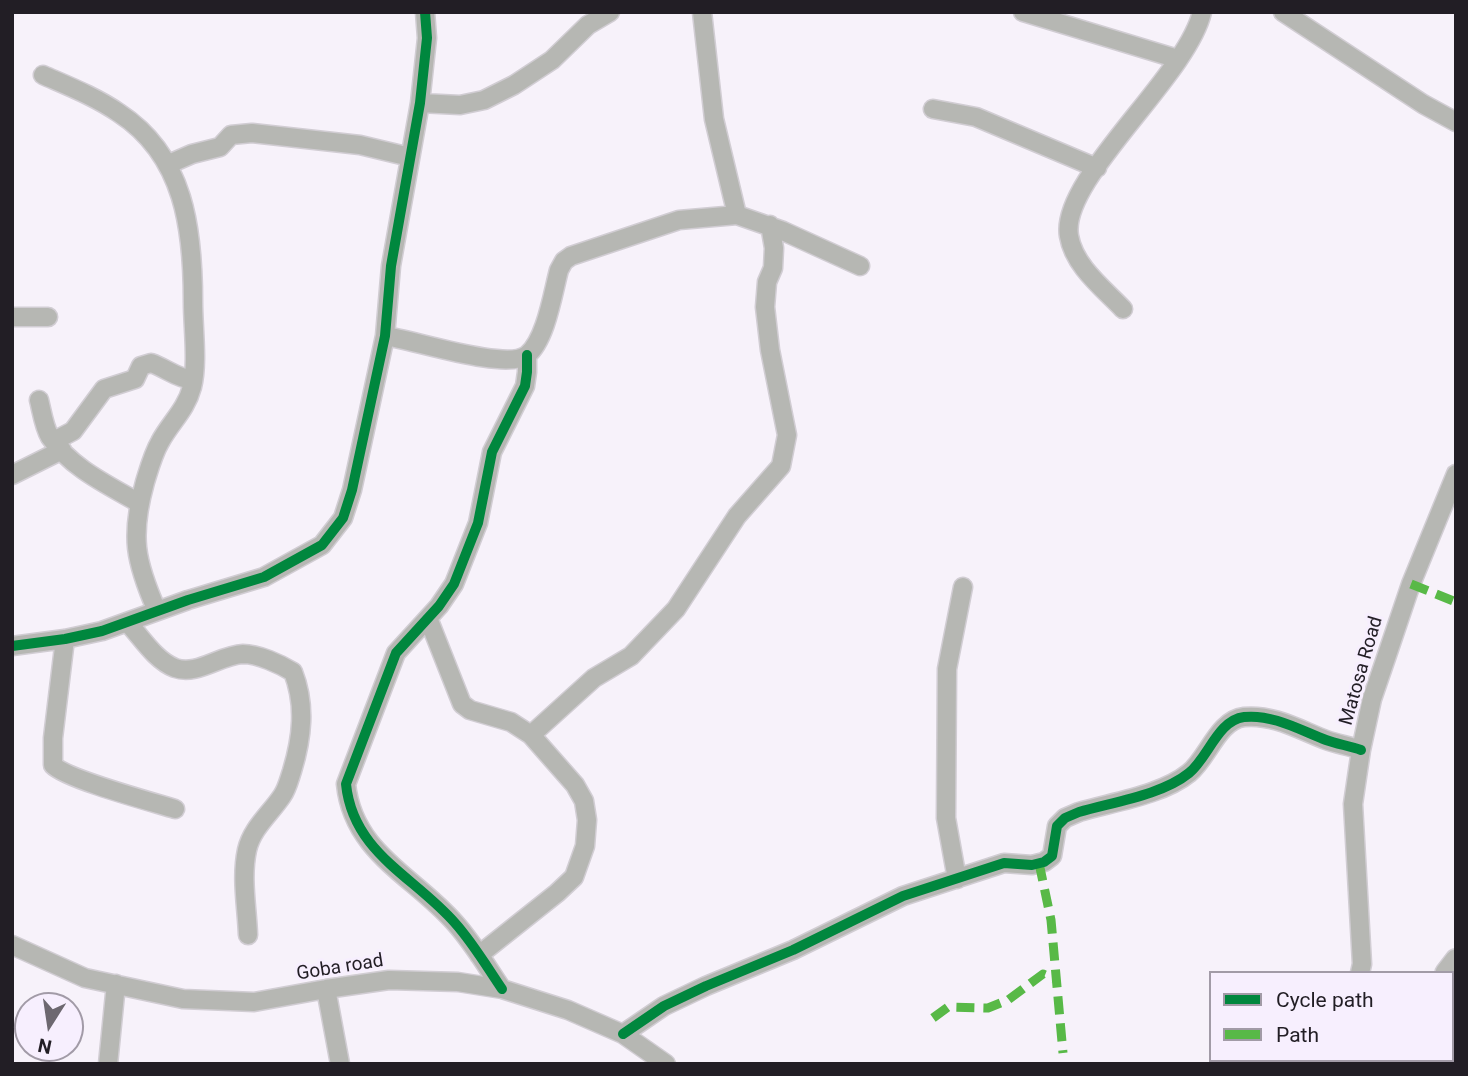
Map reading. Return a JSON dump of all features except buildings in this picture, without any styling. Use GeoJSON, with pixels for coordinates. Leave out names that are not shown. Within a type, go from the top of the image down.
{"type":"FeatureCollection","features":[{"type":"Feature","properties":{"kind":"street"},"geometry":{"type":"LineString","coordinates":[[12,646],[65,639],[128,623],[264,577],[322,545],[343,517],[352,490],[385,336],[391,266],[420,103],[427,38],[425,12]]}},
{"type":"Feature","properties":{"kind":"street"},"geometry":{"type":"LineString","coordinates":[[420,103],[460,105],[484,100],[514,85],[552,60],[588,25],[610,12]]}},
{"type":"Feature","properties":{"kind":"street"},"geometry":{"type":"LineString","coordinates":[[702,12],[714,119],[737,215]]}},
{"type":"Feature","properties":{"kind":"street"},"geometry":{"type":"LineString","coordinates":[[1023,12],[1178,59]]}},
{"type":"Feature","properties":{"kind":"street"},"geometry":{"type":"LineString","coordinates":[[1122,309],[1081,265],[1069,236],[1072,206],[1178,59],[1199,24],[1202,12]]}},
{"type":"Feature","properties":{"kind":"street"},"geometry":{"type":"LineString","coordinates":[[1283,12],[1423,104],[1456,122]]}},
{"type":"Feature","properties":{"kind":"street"},"geometry":{"type":"LineString","coordinates":[[43,75],[120,113],[148,138],[169,164],[178,182],[193,261],[192,380],[183,410],[160,442],[150,464],[139,503],[135,533],[142,577],[157,611]]}},
{"type":"Feature","properties":{"kind":"street"},"geometry":{"type":"LineString","coordinates":[[933,109],[976,117],[1097,168]]}},
{"type":"Feature","properties":{"kind":"street"},"geometry":{"type":"LineString","coordinates":[[169,164],[192,154],[220,147],[231,135],[252,132],[360,145],[410,157]]}},
{"type":"Feature","properties":{"kind":"street"},"geometry":{"type":"LineString","coordinates":[[385,336],[409,339],[487,358],[511,361],[527,355],[539,340],[564,261],[571,256],[679,220],[737,215],[770,225],[860,267]]}},
{"type":"Feature","properties":{"kind":"street"},"geometry":{"type":"LineString","coordinates":[[531,735],[594,678],[631,656],[667,619],[737,516],[781,466],[787,435],[770,350],[765,307],[767,282],[773,268],[774,248],[770,225]]}},
{"type":"Feature","properties":{"kind":"street"},"geometry":{"type":"LineString","coordinates":[[12,317],[48,317]]}},
{"type":"Feature","properties":{"kind":"street"},"geometry":{"type":"LineString","coordinates":[[502,989],[456,923],[428,895],[373,849],[360,830],[347,801],[346,784],[396,653],[454,584],[478,523],[492,452],[525,386],[527,355]]}},
{"type":"Feature","properties":{"kind":"street"},"geometry":{"type":"LineString","coordinates":[[12,475],[58,445],[73,431],[104,389],[135,379],[141,366],[150,363],[166,368],[178,378],[192,380]]}},
{"type":"Feature","properties":{"kind":"street"},"geometry":{"type":"LineString","coordinates":[[39,400],[45,424],[58,445],[95,478],[139,503]]}},
{"type":"Feature","properties":{"kind":"street","name":"Matosa Road"},"geometry":{"type":"LineString","coordinates":[[1360,971],[1353,804],[1362,750],[1372,699],[1385,658],[1456,474]]}},
{"type":"Feature","properties":{"kind":"street"},"geometry":{"type":"LineString","coordinates":[[957,879],[946,818],[947,669],[963,587]]}},
{"type":"Feature","properties":{"kind":"street"},"geometry":{"type":"LineString","coordinates":[[428,618],[462,704],[470,710],[511,722],[531,735],[575,785],[584,802],[587,820],[585,846],[574,877],[480,956]]}},
{"type":"Feature","properties":{"kind":"street"},"geometry":{"type":"LineString","coordinates":[[128,623],[152,650],[176,668],[187,670],[243,654],[259,657],[293,672],[300,690],[302,712],[299,751],[289,783],[283,796],[251,837],[247,849],[244,880],[248,936]]}},
{"type":"Feature","properties":{"kind":"street"},"geometry":{"type":"LineString","coordinates":[[65,639],[53,738],[53,765],[58,770],[78,778],[176,809]]}},
{"type":"Feature","properties":{"kind":"street"},"geometry":{"type":"LineString","coordinates":[[623,1034],[664,1006],[793,950],[903,896],[1004,863],[1032,865],[1044,862],[1052,856],[1057,826],[1065,818],[1079,811],[1173,783],[1200,763],[1215,738],[1241,717],[1286,723],[1326,740],[1362,750]]}},
{"type":"Feature","properties":{"kind":"street","name":"Matosa Road"},"geometry":{"type":"LineString","coordinates":[[1360,932],[1376,971]]}},
{"type":"Feature","properties":{"kind":"street","name":"Goba road"},"geometry":{"type":"LineString","coordinates":[[12,945],[85,978],[183,999],[254,1002],[389,980],[458,982],[502,989],[568,1010],[623,1034],[664,1063]]}},
{"type":"Feature","properties":{"kind":"street"},"geometry":{"type":"LineString","coordinates":[[108,1064],[116,984]]}},
{"type":"Feature","properties":{"kind":"street"},"geometry":{"type":"LineString","coordinates":[[326,989],[340,1064]]}},
{"type":"Feature","properties":{"kind":"marked path"},"geometry":{"type":"LineString","coordinates":[[1411,584],[1456,602]]}},
{"type":"Feature","properties":{"kind":"marked path"},"geometry":{"type":"LineString","coordinates":[[1039,863],[1051,920],[1063,1053]]}},
{"type":"Feature","properties":{"kind":"marked path"},"geometry":{"type":"LineString","coordinates":[[933,1018],[948,1007],[988,1008],[1008,1000],[1043,974],[1058,980]]}},
{"type":"Feature","properties":{"kind":"cycle path"},"geometry":{"type":"LineString","coordinates":[[12,646],[102,631],[188,600],[264,577],[322,545],[343,518],[352,490],[385,336],[391,266],[420,103],[427,38],[425,12]]}},
{"type":"Feature","properties":{"kind":"cycle path"},"geometry":{"type":"LineString","coordinates":[[502,989],[455,923],[373,846],[360,828],[351,808],[346,784],[396,653],[439,606],[454,584],[478,523],[492,452],[525,386],[527,355]]}},
{"type":"Feature","properties":{"kind":"cycle path"},"geometry":{"type":"LineString","coordinates":[[623,1034],[664,1006],[793,950],[903,896],[1004,863],[1032,865],[1044,862],[1052,856],[1057,826],[1065,818],[1137,797],[1178,781],[1196,766],[1220,732],[1235,720],[1244,717],[1276,720],[1326,740],[1361,750]]}}]}
